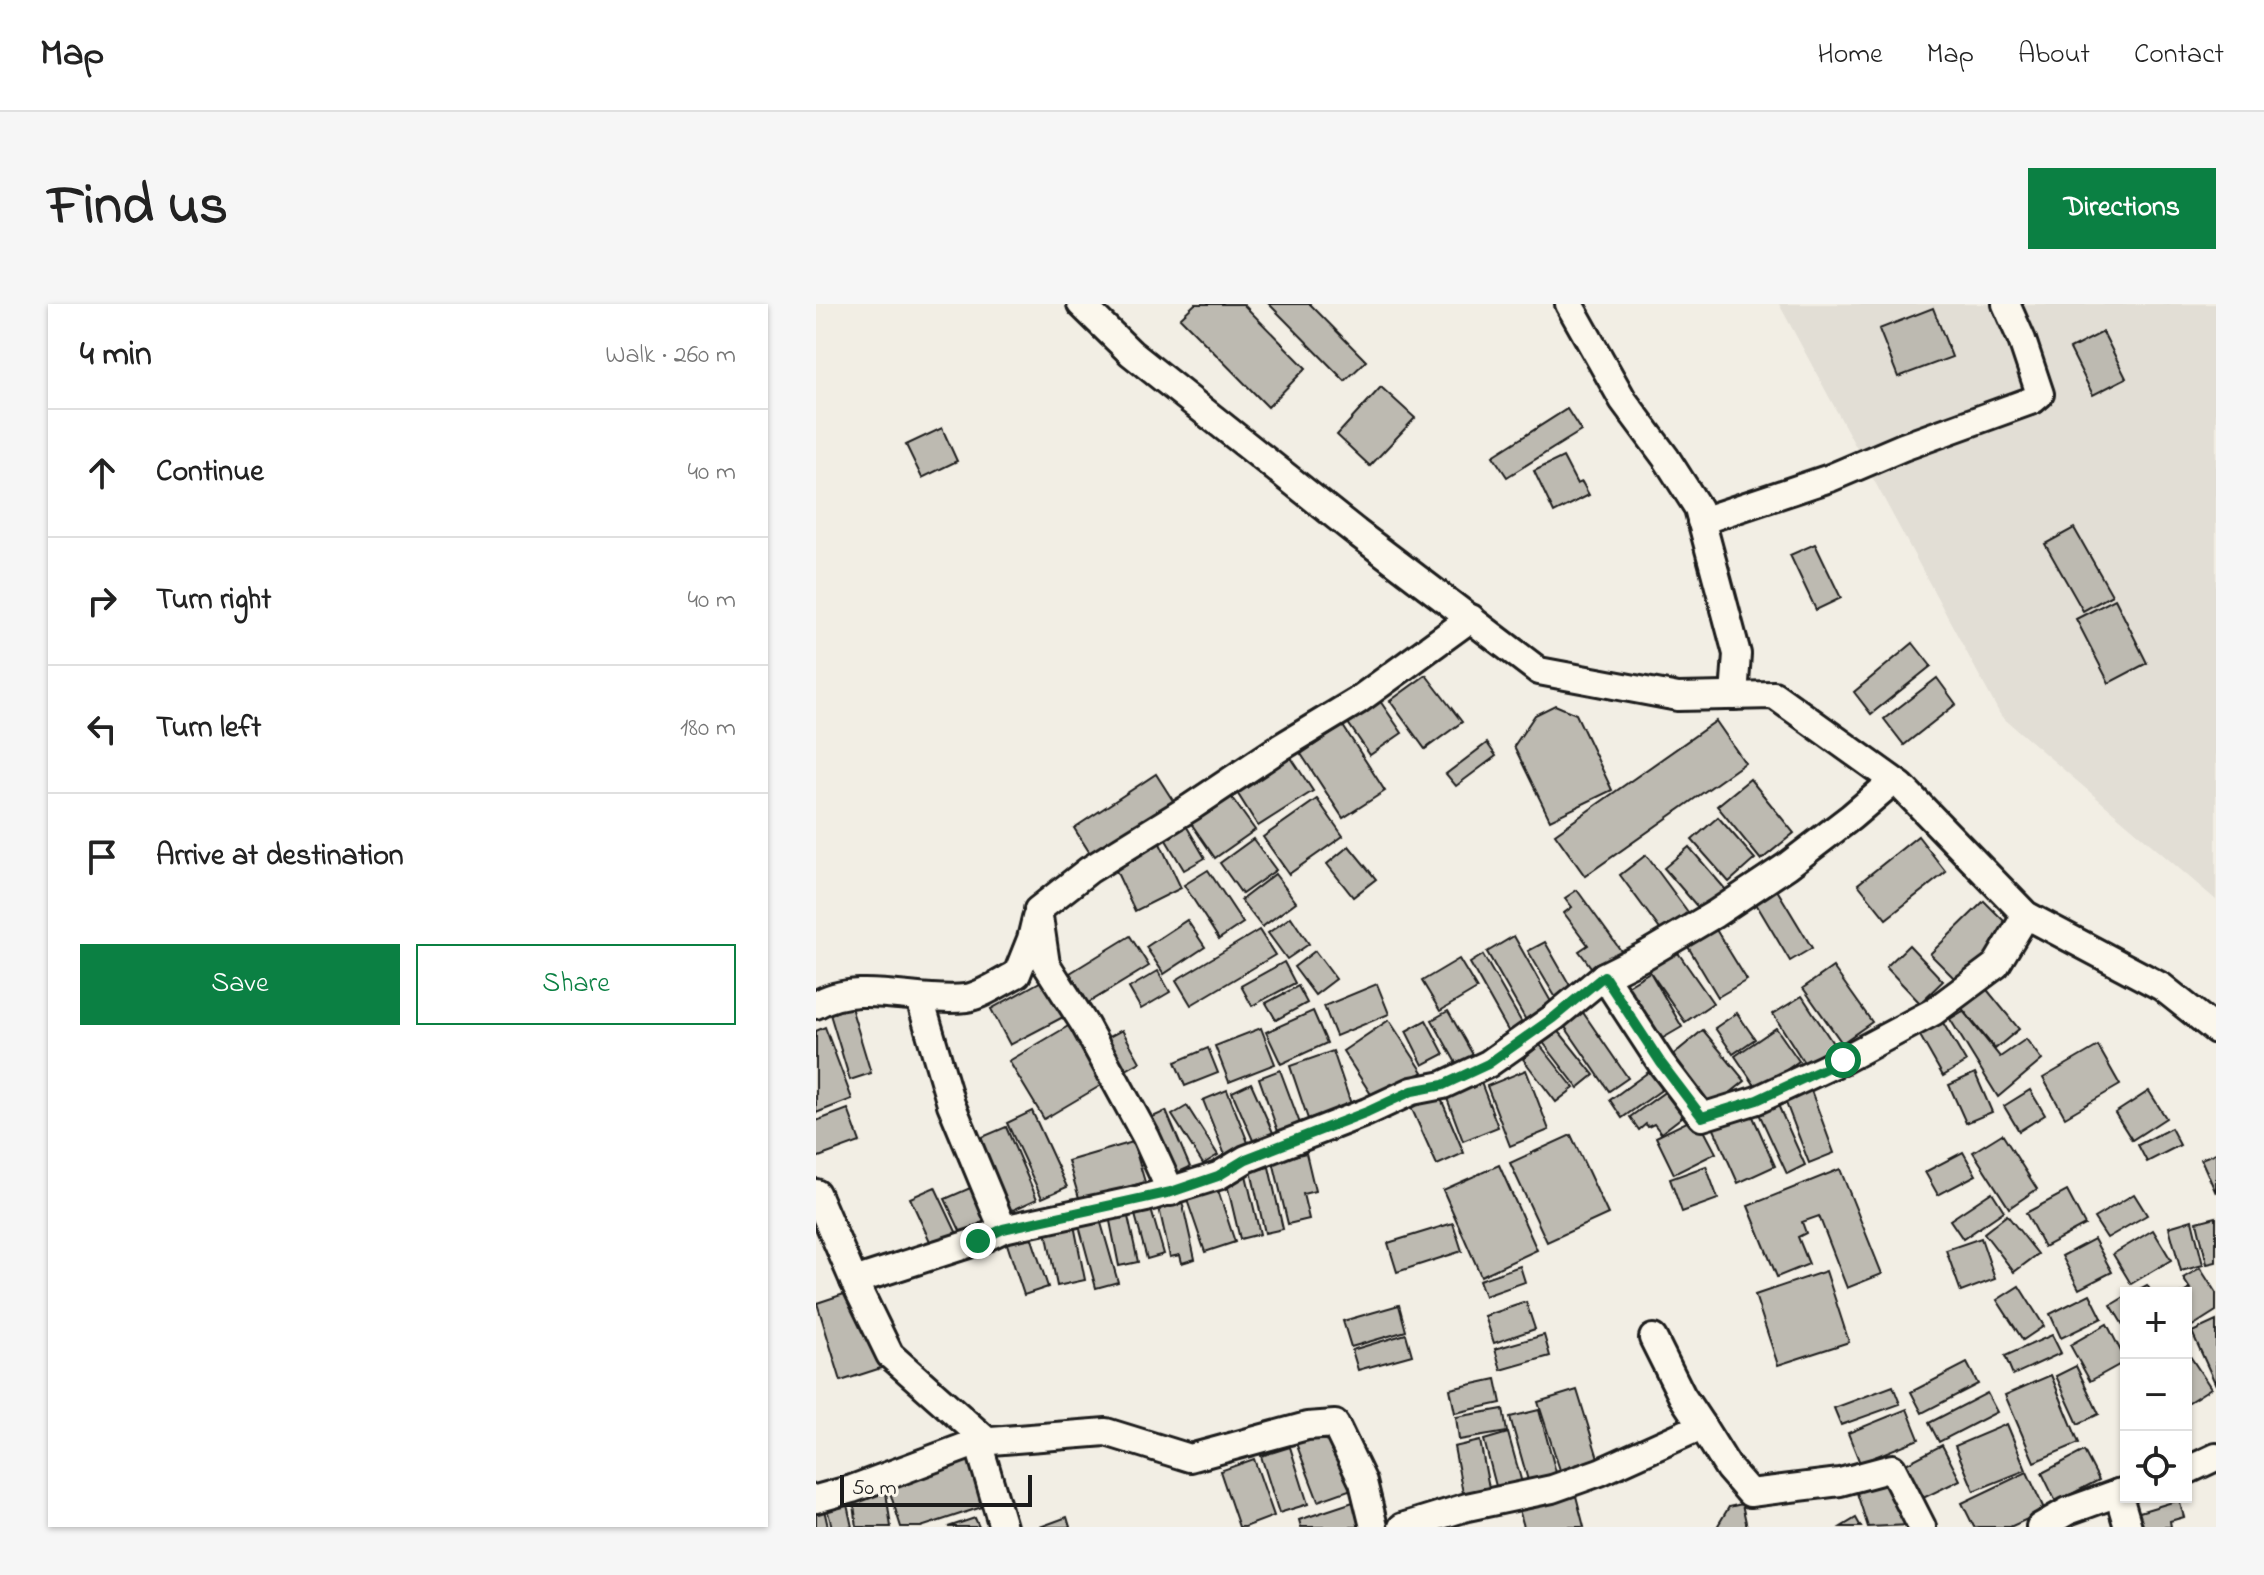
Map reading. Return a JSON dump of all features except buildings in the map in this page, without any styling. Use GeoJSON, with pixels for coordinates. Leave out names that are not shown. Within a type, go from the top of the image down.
{"type":"FeatureCollection","features":[{"type":"Feature","properties":{"kind":"street"},"geometry":{"type":"LineString","coordinates":[[1081,304],[1131,353],[1356,532],[1539,671],[1678,697],[1774,695],[1901,786],[2026,915],[2162,987],[2216,1030]]}},
{"type":"Feature","properties":{"kind":"street"},"geometry":{"type":"LineString","coordinates":[[1569,304],[1623,400],[1698,508],[1737,654],[1734,696]]}},
{"type":"Feature","properties":{"kind":"street"},"geometry":{"type":"LineString","coordinates":[[1701,521],[1830,478],[1903,447],[2033,400],[2040,394],[2006,304]]}},
{"type":"Feature","properties":{"kind":"street"},"geometry":{"type":"LineString","coordinates":[[816,1005],[828,998],[868,993],[920,999],[969,998],[1017,974],[1038,910],[1089,870],[1357,701],[1471,618]]}},
{"type":"Feature","properties":{"kind":"street"},"geometry":{"type":"LineString","coordinates":[[854,1281],[978,1241],[1003,1229],[1171,1192],[1218,1176],[1246,1159],[1412,1091],[1443,1085],[1488,1064],[1553,1018],[1604,976],[1715,914],[1787,866],[1893,781]]}},
{"type":"Feature","properties":{"kind":"street"},"geometry":{"type":"LineString","coordinates":[[1038,910],[1046,964],[1085,1025],[1146,1137],[1171,1192]]}},
{"type":"Feature","properties":{"kind":"street"},"geometry":{"type":"LineString","coordinates":[[1604,976],[1661,1063],[1702,1117],[1757,1100],[1843,1060],[1933,1012],[1996,965],[2026,915]]}},
{"type":"Feature","properties":{"kind":"street"},"geometry":{"type":"LineString","coordinates":[[920,999],[951,1104],[1003,1229]]}},
{"type":"Feature","properties":{"kind":"street"},"geometry":{"type":"LineString","coordinates":[[816,1193],[890,1355],[983,1442],[1003,1527]]}},
{"type":"Feature","properties":{"kind":"street"},"geometry":{"type":"LineString","coordinates":[[1653,1338],[1682,1396],[1729,1469],[1750,1493],[1840,1482],[1892,1468],[1922,1527]]}},
{"type":"Feature","properties":{"kind":"street"},"geometry":{"type":"LineString","coordinates":[[816,1499],[983,1442],[1106,1432],[1190,1458],[1307,1426],[1335,1424],[1363,1482],[1374,1527]]}},
{"type":"Feature","properties":{"kind":"street"},"geometry":{"type":"LineString","coordinates":[[1402,1527],[1467,1507],[1552,1489],[1600,1472],[1702,1426]]}},
{"type":"Feature","properties":{"kind":"street"},"geometry":{"type":"LineString","coordinates":[[2192,1468],[2216,1457]]}},
{"type":"Feature","properties":{"kind":"street"},"geometry":{"type":"LineString","coordinates":[[2040,1527],[2068,1511],[2120,1493]]}},
{"type":"Feature","properties":{"kind":"street"},"geometry":{"type":"LineString","coordinates":[[2124,1503],[2128,1527]]}},
{"type":"Feature","properties":{"kind":"shaded area"},"geometry":{"type":"Polygon","coordinates":[[[1779,304],[2216,304],[2216,900],[2001,716],[1779,304]]]}},
{"type":"Feature","properties":{"kind":"route"},"geometry":{"type":"LineString","coordinates":[[978,1241],[1003,1229],[1171,1192],[1218,1176],[1246,1159],[1412,1091],[1443,1085],[1488,1064],[1553,1018],[1604,976],[1661,1063],[1702,1117],[1757,1100],[1843,1060]]}}]}
